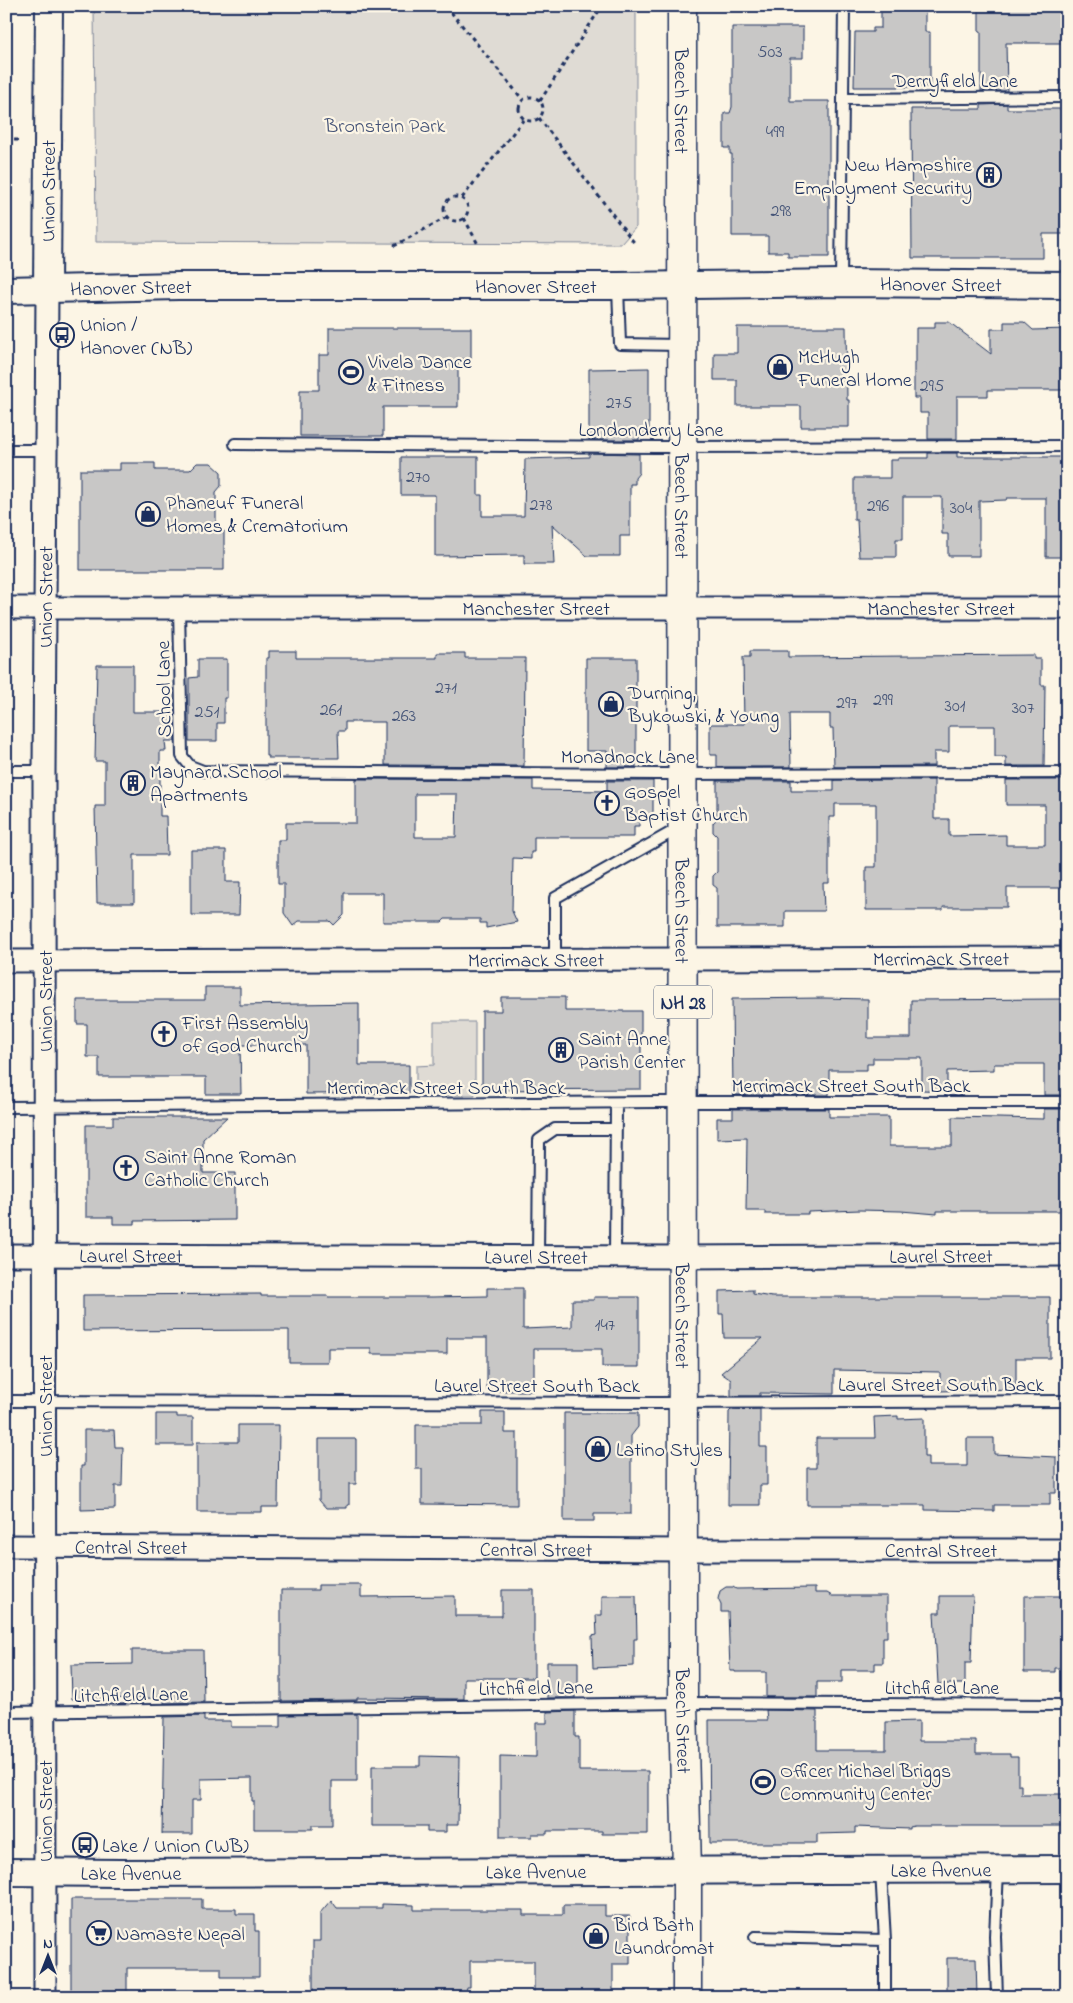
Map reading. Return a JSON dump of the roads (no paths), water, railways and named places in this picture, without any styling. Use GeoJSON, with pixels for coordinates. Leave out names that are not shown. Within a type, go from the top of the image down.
{"type":"FeatureCollection","features":[{"type":"Feature","properties":{"kind":"main road","name":"Beech Street"},"geometry":{"type":"LineString","coordinates":[[682,6],[683,1703],[687,1871],[687,1997]]}},
{"type":"Feature","properties":{"kind":"street","name":"Union Street"},"geometry":{"type":"LineString","coordinates":[[45,1997],[44,771],[49,6]]}},
{"type":"Feature","properties":{"kind":"street","name":"Hanover Street"},"geometry":{"type":"LineString","coordinates":[[6,290],[178,286],[618,286],[842,283],[1067,285]]}},
{"type":"Feature","properties":{"kind":"street","name":"Manchester Street"},"geometry":{"type":"LineString","coordinates":[[6,608],[1067,608]]}},
{"type":"Feature","properties":{"kind":"street","name":"Merrimack Street"},"geometry":{"type":"LineString","coordinates":[[6,961],[1067,958]]}},
{"type":"Feature","properties":{"kind":"street","name":"Laurel Street"},"geometry":{"type":"LineString","coordinates":[[6,1255],[683,1257],[1067,1255]]}},
{"type":"Feature","properties":{"kind":"street","name":"Central Street"},"geometry":{"type":"LineString","coordinates":[[6,1546],[1067,1550]]}},
{"type":"Feature","properties":{"kind":"street","name":"Lake Avenue"},"geometry":{"type":"LineString","coordinates":[[6,1872],[1067,1869]]}},
{"type":"Feature","properties":{"kind":"lane"},"geometry":{"type":"LineString","coordinates":[[842,283],[844,6]]}},
{"type":"Feature","properties":{"kind":"lane","name":"Derryfield Lane"},"geometry":{"type":"LineString","coordinates":[[843,99],[1067,97]]}},
{"type":"Feature","properties":{"kind":"lane"},"geometry":{"type":"LineString","coordinates":[[618,286],[620,344],[682,345]]}},
{"type":"Feature","properties":{"kind":"lane","name":"Londonderry Lane"},"geometry":{"type":"LineString","coordinates":[[235,444],[682,447],[1067,446]]}},
{"type":"Feature","properties":{"kind":"lane"},"geometry":{"type":"LineString","coordinates":[[6,450],[47,450]]}},
{"type":"Feature","properties":{"kind":"lane","name":"School Lane"},"geometry":{"type":"LineString","coordinates":[[180,608],[182,756],[190,766]]}},
{"type":"Feature","properties":{"kind":"lane","name":"Monadnock Lane"},"geometry":{"type":"LineString","coordinates":[[190,766],[203,771],[682,774],[1067,773]]}},
{"type":"Feature","properties":{"kind":"lane"},"geometry":{"type":"LineString","coordinates":[[6,771],[44,771]]}},
{"type":"Feature","properties":{"kind":"lane"},"geometry":{"type":"LineString","coordinates":[[555,959],[555,898],[682,826]]}},
{"type":"Feature","properties":{"kind":"lane","name":"Merrimack Street South Back"},"geometry":{"type":"LineString","coordinates":[[6,1107],[683,1102],[1067,1102]]}},
{"type":"Feature","properties":{"kind":"lane"},"geometry":{"type":"LineString","coordinates":[[615,1257],[616,1103]]}},
{"type":"Feature","properties":{"kind":"lane"},"geometry":{"type":"LineString","coordinates":[[538,1257],[539,1140],[554,1129],[616,1129]]}},
{"type":"Feature","properties":{"kind":"lane","name":"Laurel Street South Back"},"geometry":{"type":"LineString","coordinates":[[6,1401],[683,1403],[1067,1401]]}},
{"type":"Feature","properties":{"kind":"lane","name":"Litchfield Lane"},"geometry":{"type":"LineString","coordinates":[[6,1712],[683,1703],[1067,1705]]}},
{"type":"Feature","properties":{"kind":"lane"},"geometry":{"type":"LineString","coordinates":[[997,1997],[995,1936],[998,1869]]}},
{"type":"Feature","properties":{"kind":"lane"},"geometry":{"type":"LineString","coordinates":[[881,1870],[885,1940],[885,1997]]}},
{"type":"Feature","properties":{"kind":"lane"},"geometry":{"type":"LineString","coordinates":[[755,1937],[885,1940]]}},
{"type":"Feature","properties":{"kind":"place","name":"New Hampshire Employment Security"},"geometry":{"type":"Point","coordinates":[989,175]}},
{"type":"Feature","properties":{"kind":"place","name":"Union / Hanover (NB)"},"geometry":{"type":"Point","coordinates":[62,335]}},
{"type":"Feature","properties":{"kind":"place","name":"McHugh Funeral Home"},"geometry":{"type":"Point","coordinates":[780,367]}},
{"type":"Feature","properties":{"kind":"place","name":"Vivela Dance & Fitness"},"geometry":{"type":"Point","coordinates":[351,372]}},
{"type":"Feature","properties":{"kind":"place","name":"Phaneuf Funeral Homes & Crematorium"},"geometry":{"type":"Point","coordinates":[148,514]}},
{"type":"Feature","properties":{"kind":"place","name":"Durning, Bykowski, & Young"},"geometry":{"type":"Point","coordinates":[611,704]}},
{"type":"Feature","properties":{"kind":"place","name":"Maynard School Apartments"},"geometry":{"type":"Point","coordinates":[133,783]}},
{"type":"Feature","properties":{"kind":"place","name":"Gospel Baptist Church"},"geometry":{"type":"Point","coordinates":[607,803]}},
{"type":"Feature","properties":{"kind":"place","name":"First Assembly of God Church"},"geometry":{"type":"Point","coordinates":[164,1034]}},
{"type":"Feature","properties":{"kind":"place","name":"Saint Anne Parish Center"},"geometry":{"type":"Point","coordinates":[561,1050]}},
{"type":"Feature","properties":{"kind":"place","name":"Saint Anne Roman Catholic Church"},"geometry":{"type":"Point","coordinates":[126,1168]}},
{"type":"Feature","properties":{"kind":"place","name":"Latino Styles"},"geometry":{"type":"Point","coordinates":[598,1449]}},
{"type":"Feature","properties":{"kind":"place","name":"Officer Michael Briggs Community Center"},"geometry":{"type":"Point","coordinates":[763,1782]}},
{"type":"Feature","properties":{"kind":"place","name":"Lake / Union (WB)"},"geometry":{"type":"Point","coordinates":[85,1845]}},
{"type":"Feature","properties":{"kind":"place","name":"Namaste Nepal"},"geometry":{"type":"Point","coordinates":[99,1933]}},
{"type":"Feature","properties":{"kind":"place","name":"Bird Bath Laundromat"},"geometry":{"type":"Point","coordinates":[596,1936]}},
{"type":"Feature","properties":{"kind":"park label","name":"Bronstein Park"},"geometry":{"type":"Point","coordinates":[385,125]}}]}
